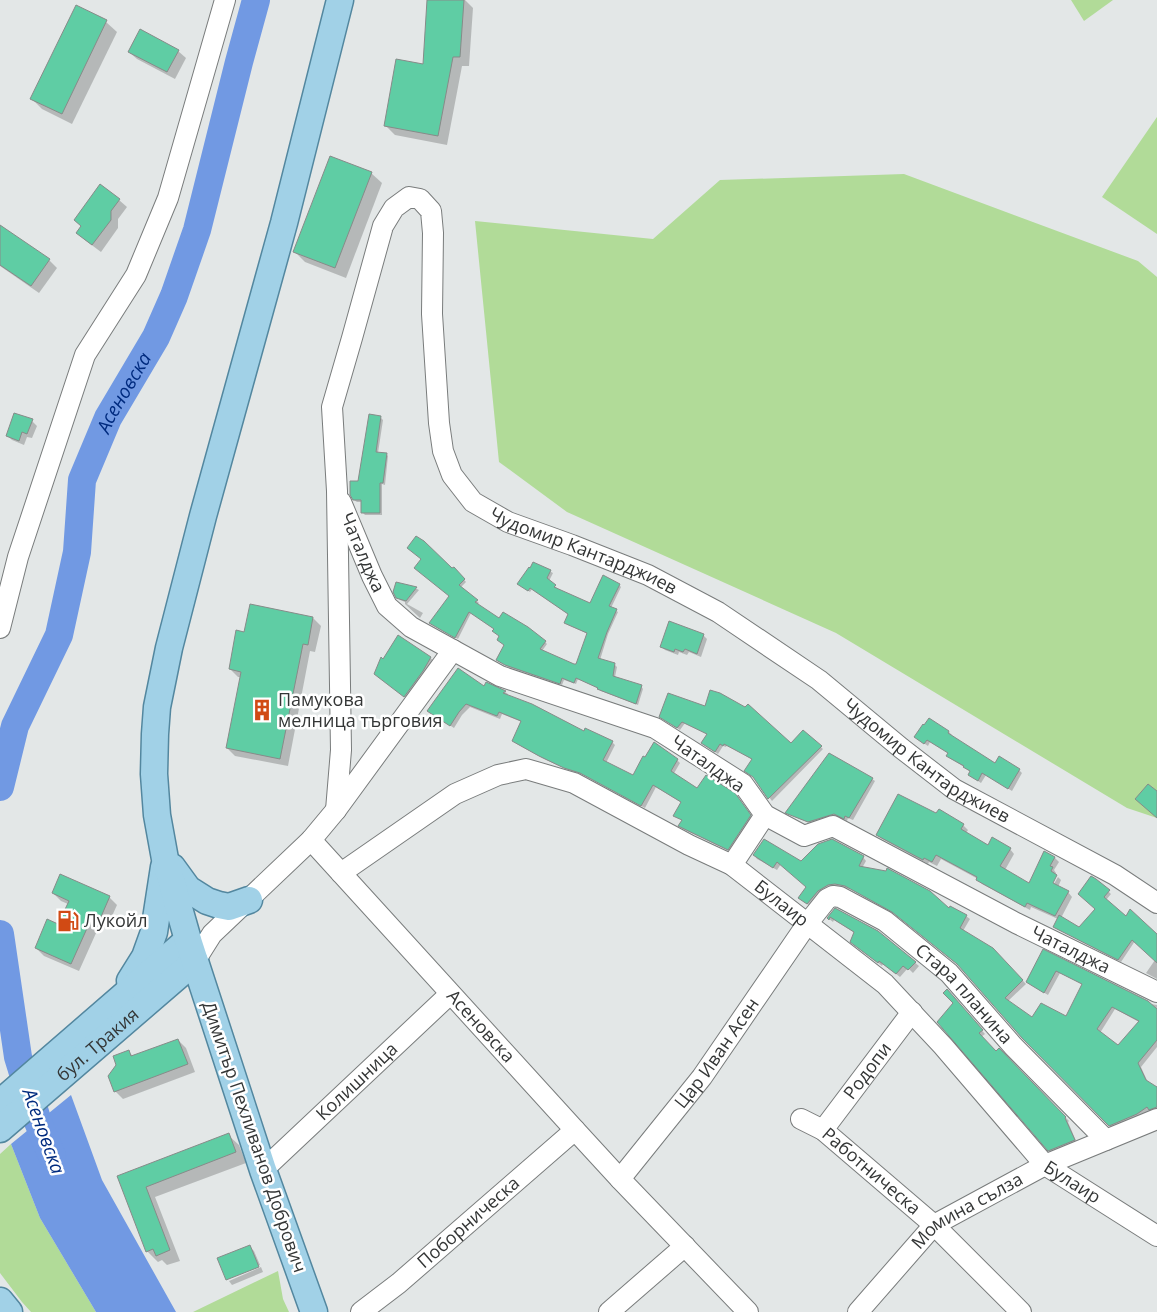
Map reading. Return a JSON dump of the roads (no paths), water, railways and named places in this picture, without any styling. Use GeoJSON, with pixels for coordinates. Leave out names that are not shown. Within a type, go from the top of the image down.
{"type":"FeatureCollection","features":[{"type":"Feature","properties":{"kind":"main road"},"geometry":{"type":"LineString","coordinates":[[249,900],[229,907],[218,906],[196,895],[179,878],[164,852],[157,815],[154,774],[157,707],[169,648],[203,516],[284,223],[340,0]]}},
{"type":"Feature","properties":{"kind":"main road"},"geometry":{"type":"LineString","coordinates":[[112,1006],[145,957],[152,939],[164,852]]}},
{"type":"Feature","properties":{"kind":"main road","name":"Димитър Пехливанов Добрович"},"geometry":{"type":"LineString","coordinates":[[164,852],[198,945],[212,1011],[263,1170],[314,1312]]}},
{"type":"Feature","properties":{"kind":"main road","name":"бул. Тракия"},"geometry":{"type":"LineString","coordinates":[[60,1064],[160,991],[198,945]]}},
{"type":"Feature","properties":{"kind":"main road","name":"бул. Тракия"},"geometry":{"type":"LineString","coordinates":[[2,1119],[60,1064],[112,1006],[198,945]]}},
{"type":"Feature","properties":{"kind":"main road"},"geometry":{"type":"LineString","coordinates":[[160,991],[175,987],[189,989],[196,993],[212,1011]]}},
{"type":"Feature","properties":{"kind":"main road"},"geometry":{"type":"LineString","coordinates":[[0,1301],[9,1312]]}},
{"type":"Feature","properties":{"kind":"street"},"geometry":{"type":"LineString","coordinates":[[0,628],[18,557],[85,355],[136,275],[168,198],[224,0]]}},
{"type":"Feature","properties":{"kind":"street","name":"Чудомир Кантарджиев"},"geometry":{"type":"LineString","coordinates":[[336,810],[341,750],[337,491],[332,407],[383,226],[394,208],[409,197],[420,199],[431,211],[432,314],[439,422],[443,451],[452,475],[473,502],[508,522],[648,575],[718,612],[819,680],[901,748],[954,788],[1115,875],[1157,903]]}},
{"type":"Feature","properties":{"kind":"street","name":"Чаталджа"},"geometry":{"type":"LineString","coordinates":[[337,491],[372,576],[387,606],[412,627],[500,676],[655,728],[743,784],[765,815],[804,836],[833,826],[1016,923],[1157,992]]}},
{"type":"Feature","properties":{"kind":"street"},"geometry":{"type":"LineString","coordinates":[[198,945],[249,900],[311,840],[336,810],[453,650]]}},
{"type":"Feature","properties":{"kind":"street","name":"Булаир"},"geometry":{"type":"LineString","coordinates":[[341,873],[455,794],[498,775],[526,769],[574,783],[689,845],[732,865],[885,984],[912,1012],[1045,1165],[1157,1236]]}},
{"type":"Feature","properties":{"kind":"street"},"geometry":{"type":"LineString","coordinates":[[732,865],[765,815]]}},
{"type":"Feature","properties":{"kind":"street","name":"Асеновска"},"geometry":{"type":"LineString","coordinates":[[311,840],[620,1179],[748,1312]]}},
{"type":"Feature","properties":{"kind":"street","name":"Стара планина"},"geometry":{"type":"LineString","coordinates":[[807,924],[827,899],[833,896],[840,897],[885,921],[950,973],[1012,1046],[1106,1140]]}},
{"type":"Feature","properties":{"kind":"street","name":"Цар Иван Асен"},"geometry":{"type":"LineString","coordinates":[[620,1179],[702,1077],[807,924]]}},
{"type":"Feature","properties":{"kind":"street","name":"Колишница"},"geometry":{"type":"LineString","coordinates":[[263,1170],[450,994]]}},
{"type":"Feature","properties":{"kind":"street","name":"Родопи"},"geometry":{"type":"LineString","coordinates":[[823,1130],[912,1012]]}},
{"type":"Feature","properties":{"kind":"street","name":"Работническа"},"geometry":{"type":"LineString","coordinates":[[802,1119],[823,1130],[934,1224],[1021,1312]]}},
{"type":"Feature","properties":{"kind":"street","name":"Момина сълза"},"geometry":{"type":"LineString","coordinates":[[858,1312],[934,1224],[1045,1165],[1157,1119]]}},
{"type":"Feature","properties":{"kind":"street","name":"Поборническа"},"geometry":{"type":"LineString","coordinates":[[360,1312],[399,1283],[575,1130]]}},
{"type":"Feature","properties":{"kind":"street"},"geometry":{"type":"LineString","coordinates":[[609,1312],[685,1246]]}},
{"type":"Feature","properties":{"kind":"water"},"geometry":{"type":"Polygon","coordinates":[[[71,1095],[102,1180],[176,1312],[96,1312],[40,1218],[11,1144],[71,1095]]]}},
{"type":"Feature","properties":{"kind":"waterway","name":"Асеновска"},"geometry":{"type":"LineString","coordinates":[[0,787],[15,726],[59,635],[77,552],[82,480],[108,418],[156,337],[174,296],[197,230],[256,0]]}},
{"type":"Feature","properties":{"kind":"waterway","name":"Асеновска"},"geometry":{"type":"LineString","coordinates":[[0,934],[18,1057],[38,1122],[52,1156]]}},
{"type":"Feature","properties":{"kind":"place","name":"Памукова мелница търговия"},"geometry":{"type":"Point","coordinates":[262,710]}},
{"type":"Feature","properties":{"kind":"place","name":"Лукойл"},"geometry":{"type":"Point","coordinates":[68,921]}}]}
